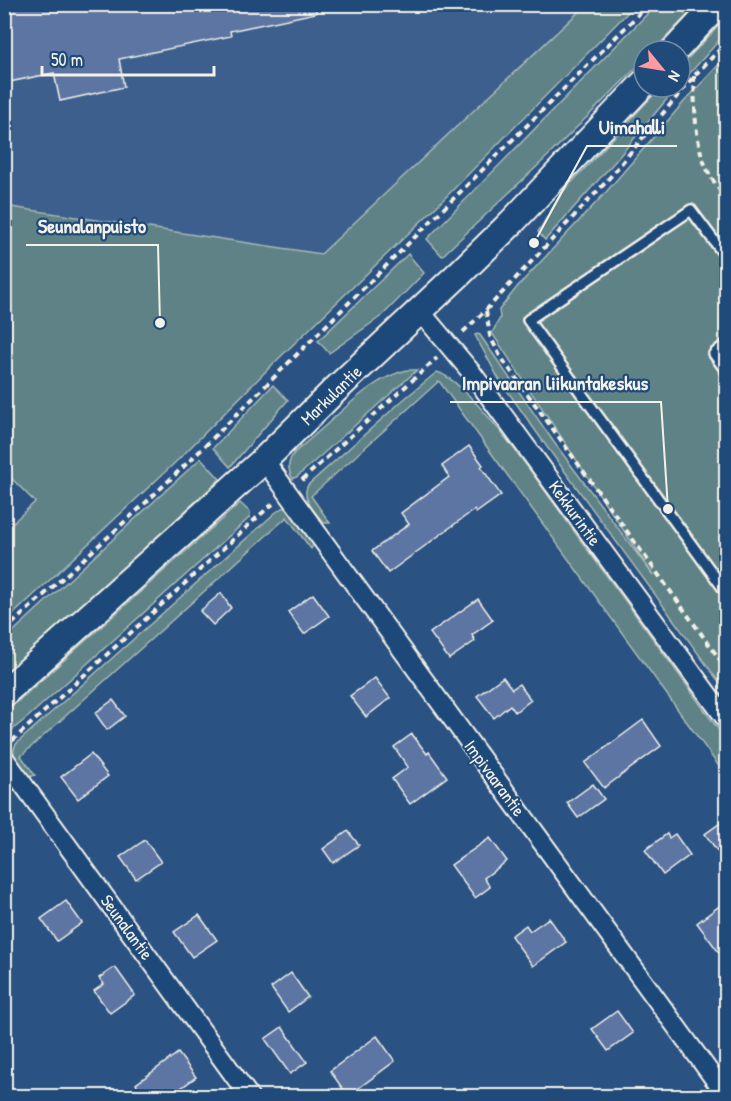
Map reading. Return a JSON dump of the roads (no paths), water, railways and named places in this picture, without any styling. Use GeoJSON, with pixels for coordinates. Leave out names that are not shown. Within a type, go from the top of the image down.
{"type":"FeatureCollection","features":[{"type":"Feature","properties":{"kind":"main road"},"geometry":{"type":"LineString","coordinates":[[685,39],[718,4]]}},
{"type":"Feature","properties":{"kind":"main road","name":"Markulantie"},"geometry":{"type":"LineString","coordinates":[[4,693],[264,460],[520,214],[632,96]]}},
{"type":"Feature","properties":{"kind":"street","name":"Kekkurintie"},"geometry":{"type":"LineString","coordinates":[[420,311],[472,373],[726,719]]}},
{"type":"Feature","properties":{"kind":"street","name":"Impivaarantie"},"geometry":{"type":"LineString","coordinates":[[264,460],[726,1095]]}},
{"type":"Feature","properties":{"kind":"street","name":"Seunalantie"},"geometry":{"type":"LineString","coordinates":[[4,758],[249,1096]]}},
{"type":"Feature","properties":{"kind":"lane"},"geometry":{"type":"LineString","coordinates":[[726,257],[691,210],[528,320],[726,592]]}},
{"type":"Feature","properties":{"kind":"lane"},"geometry":{"type":"LineString","coordinates":[[726,344],[714,354],[726,371]]}},
{"type":"Feature","properties":{"kind":"place","name":"Uimahalli"},"geometry":{"type":"Point","coordinates":[534,243]}},
{"type":"Feature","properties":{"kind":"place","name":"Seunalanpuisto"},"geometry":{"type":"Point","coordinates":[160,323]}},
{"type":"Feature","properties":{"kind":"place","name":"Impivaaran liikuntakeskus"},"geometry":{"type":"Point","coordinates":[668,509]}}]}
